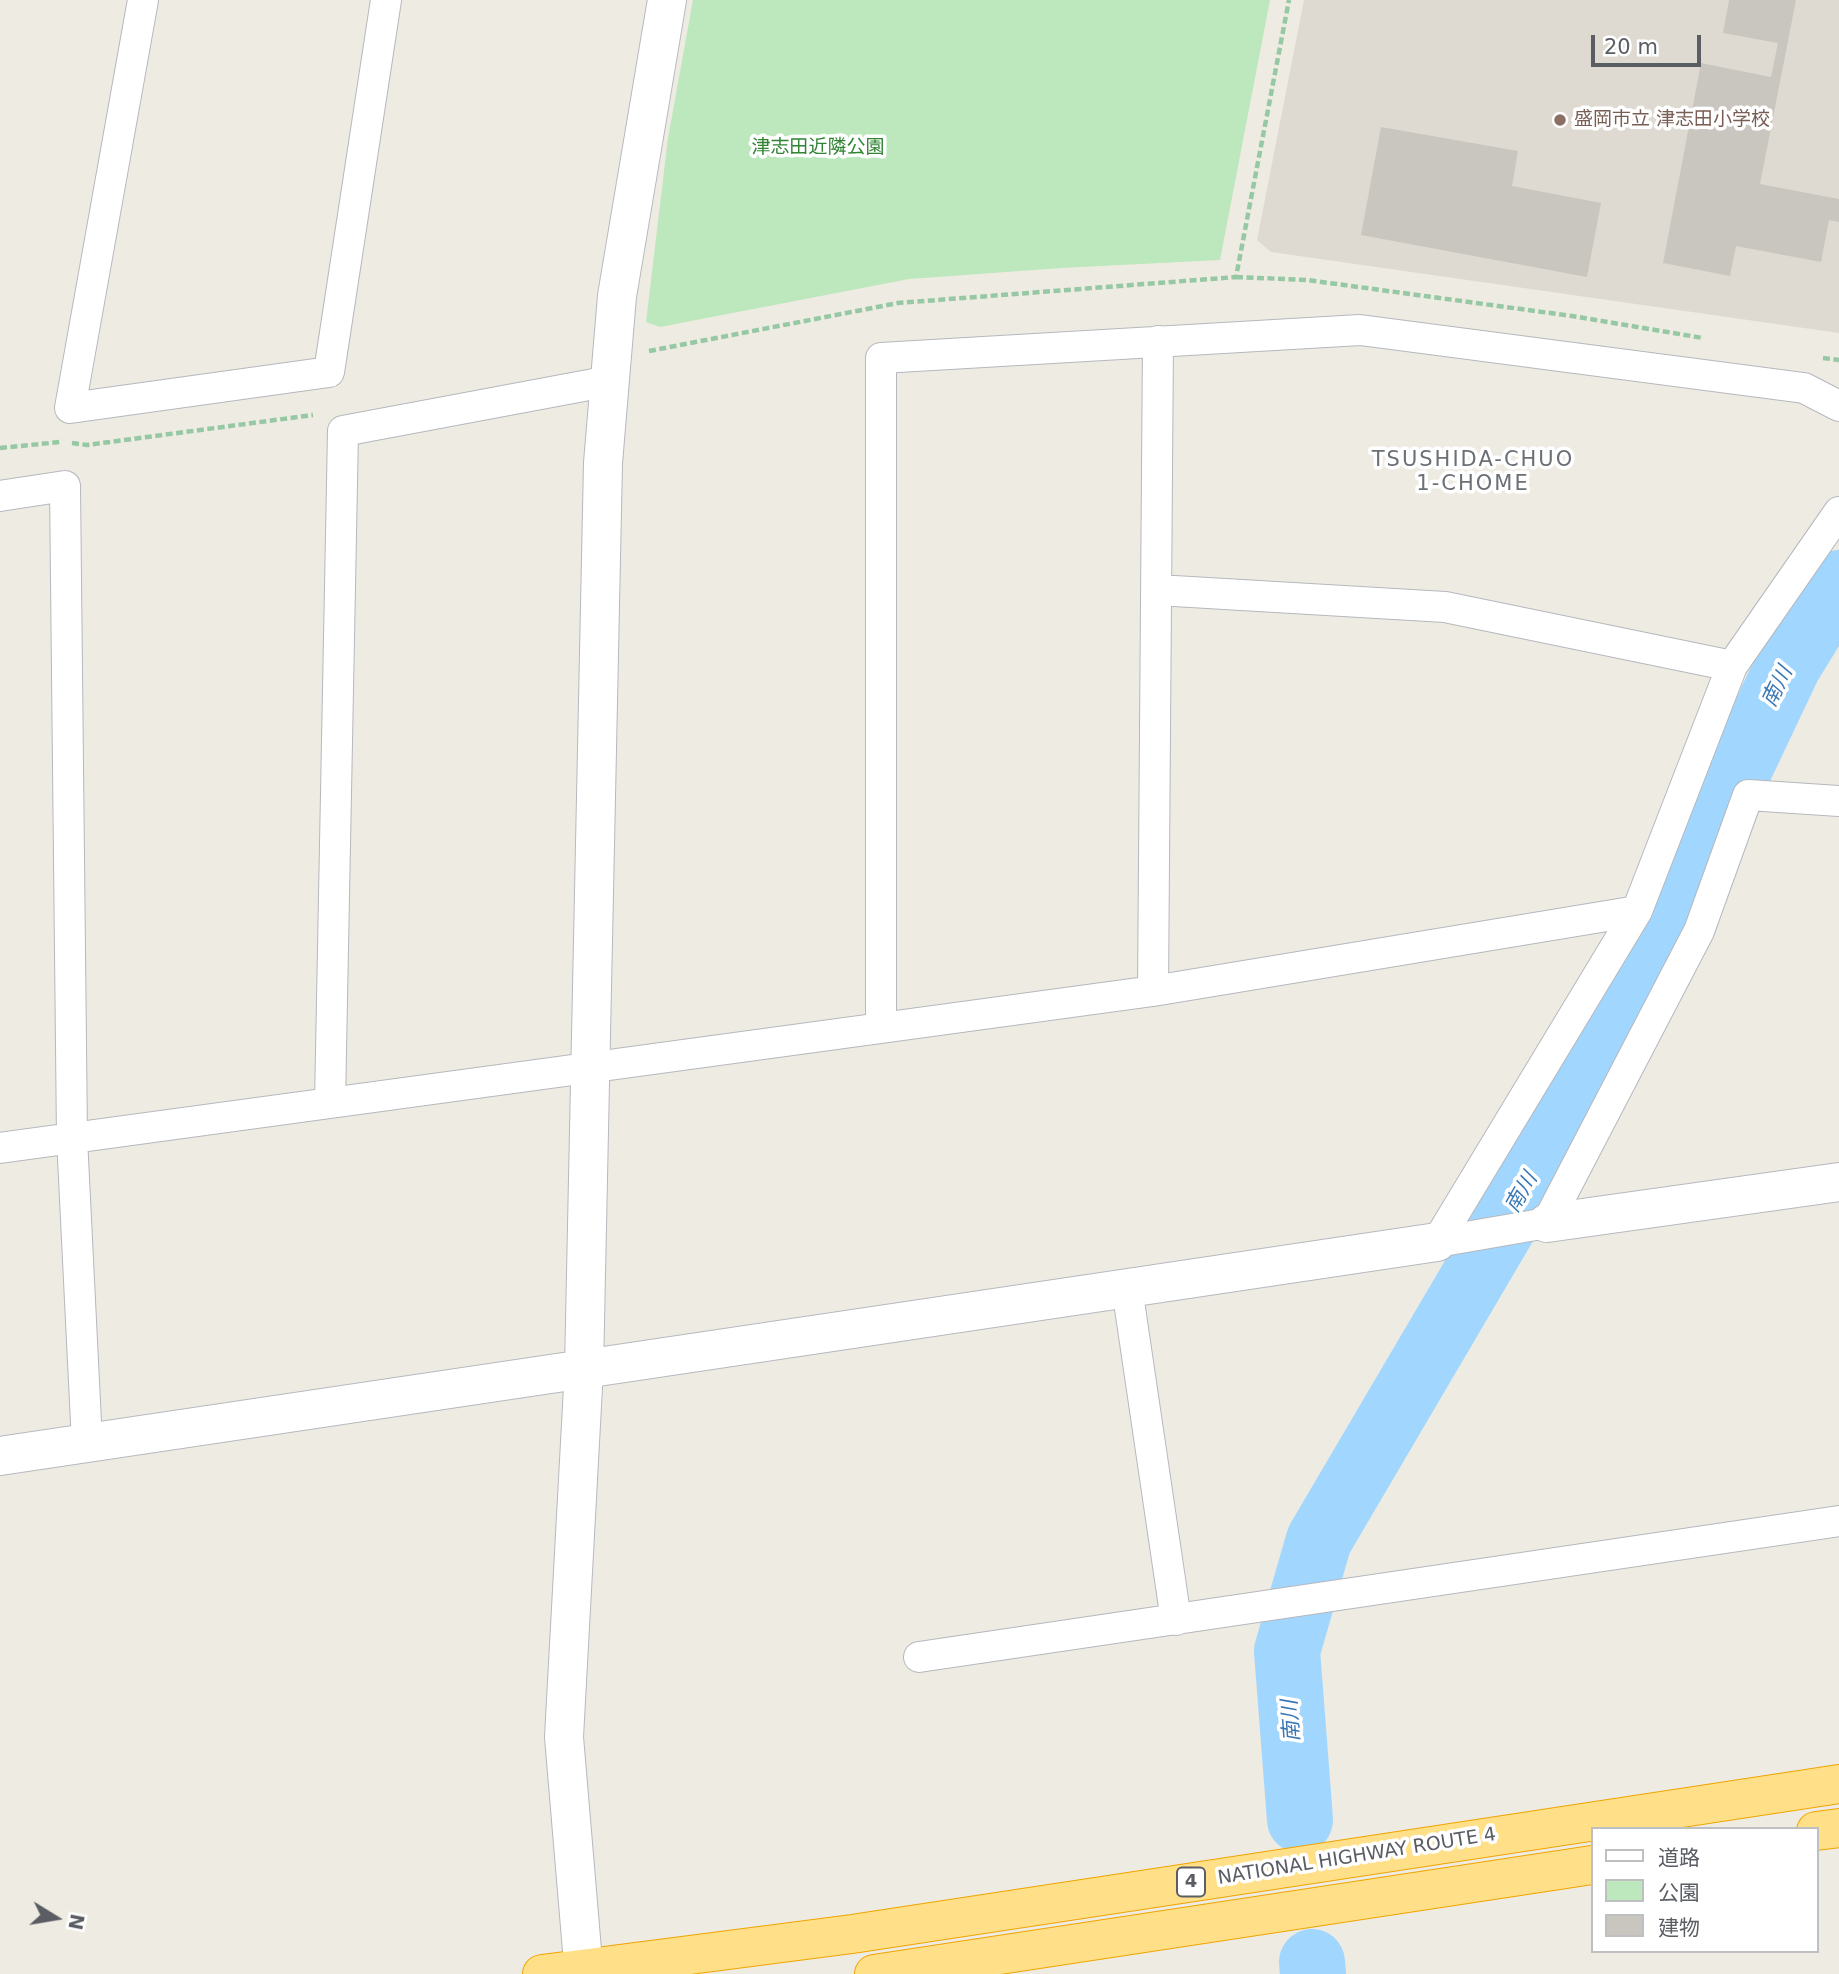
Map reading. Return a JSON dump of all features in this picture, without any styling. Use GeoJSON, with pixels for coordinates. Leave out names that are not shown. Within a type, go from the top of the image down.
{"type":"FeatureCollection","features":[{"type":"Feature","properties":{"kind":"highway","name":"NATIONAL HIGHWAY ROUTE 4"},"geometry":{"type":"LineString","coordinates":[[542,1974],[584,1971],[852,1934],[1839,1784]]}},
{"type":"Feature","properties":{"kind":"highway"},"geometry":{"type":"LineString","coordinates":[[1818,1831],[1839,1828]]}},
{"type":"Feature","properties":{"kind":"highway","name":"4"},"geometry":{"type":"LineString","coordinates":[[874,1974],[1590,1865]]}},
{"type":"Feature","properties":{"kind":"street"},"geometry":{"type":"LineString","coordinates":[[143,0],[71,408],[329,372],[386,0]]}},
{"type":"Feature","properties":{"kind":"street"},"geometry":{"type":"LineString","coordinates":[[584,1971],[564,1737],[584,1369],[603,463],[617,296],[667,0]]}},
{"type":"Feature","properties":{"kind":"street"},"geometry":{"type":"LineString","coordinates":[[881,1028],[881,358],[1360,330],[1804,388],[1839,407]]}},
{"type":"Feature","properties":{"kind":"street"},"geometry":{"type":"LineString","coordinates":[[1153,991],[1158,341]]}},
{"type":"Feature","properties":{"kind":"street"},"geometry":{"type":"LineString","coordinates":[[330,1103],[343,431],[611,368]]}},
{"type":"Feature","properties":{"kind":"street"},"geometry":{"type":"LineString","coordinates":[[0,496],[65,486],[72,1138],[86,1443]]}},
{"type":"Feature","properties":{"kind":"street"},"geometry":{"type":"LineString","coordinates":[[1437,1242],[1637,911],[1732,666],[1839,512]]}},
{"type":"Feature","properties":{"kind":"street"},"geometry":{"type":"LineString","coordinates":[[1157,590],[1445,607],[1732,666]]}},
{"type":"Feature","properties":{"kind":"street"},"geometry":{"type":"LineString","coordinates":[[1547,1223],[1699,931],[1748,795],[1839,801]]}},
{"type":"Feature","properties":{"kind":"street"},"geometry":{"type":"LineString","coordinates":[[0,1147],[1153,991],[1637,911]]}},
{"type":"Feature","properties":{"kind":"street"},"geometry":{"type":"LineString","coordinates":[[0,1456],[1437,1242],[1547,1223],[1839,1182]]}},
{"type":"Feature","properties":{"kind":"street"},"geometry":{"type":"LineString","coordinates":[[1127,1288],[1176,1620]]}},
{"type":"Feature","properties":{"kind":"street"},"geometry":{"type":"LineString","coordinates":[[919,1657],[1839,1521]]}},
{"type":"Feature","properties":{"kind":"path"},"geometry":{"type":"LineString","coordinates":[[1236,277],[1289,0]]}},
{"type":"Feature","properties":{"kind":"path"},"geometry":{"type":"LineString","coordinates":[[611,368],[646,351],[898,303],[1236,277],[1307,280],[1572,316],[1706,338]]}},
{"type":"Feature","properties":{"kind":"path"},"geometry":{"type":"LineString","coordinates":[[1812,356],[1839,360]]}},
{"type":"Feature","properties":{"kind":"shaded area","name":"盛岡市立 津志田小学校"},"geometry":{"type":"Polygon","coordinates":[[[1304,0],[1839,0],[1839,333],[1271,252],[1257,240],[1304,0]]]}},
{"type":"Feature","properties":{"kind":"green space","name":"津志田近隣公園"},"geometry":{"type":"Polygon","coordinates":[[[693,0],[1270,0],[1220,260],[909,279],[660,327],[646,322],[668,138],[693,0]]]}},
{"type":"Feature","properties":{"kind":"building"},"geometry":{"type":"Polygon","coordinates":[[[1729,0],[1796,0],[1760,184],[1839,199],[1839,222],[1829,220],[1821,262],[1736,246],[1730,276],[1663,263],[1701,63],[1771,77],[1778,43],[1723,33],[1729,0]]]}},
{"type":"Feature","properties":{"kind":"building"},"geometry":{"type":"Polygon","coordinates":[[[1381,127],[1518,151],[1512,186],[1601,203],[1587,277],[1361,235],[1381,127]]]}},
{"type":"Feature","properties":{"kind":"waterway","name":"南川"},"geometry":{"type":"LineString","coordinates":[[1300,1820],[1287,1651],[1319,1540],[1523,1193],[1644,970],[1788,666],[1839,583]]}},
{"type":"Feature","properties":{"kind":"waterway","name":"南川"},"geometry":{"type":"LineString","coordinates":[[1312,1962],[1313,1974]]}},
{"type":"Feature","properties":{"kind":"place","name":"盛岡市立 津志田小学校"},"geometry":{"type":"Point","coordinates":[1560,120]}},
{"type":"Feature","properties":{"kind":"district","name":"TSUSHIDA-CHUO 1-CHOME"},"geometry":{"type":"Point","coordinates":[1473,473]}}]}
